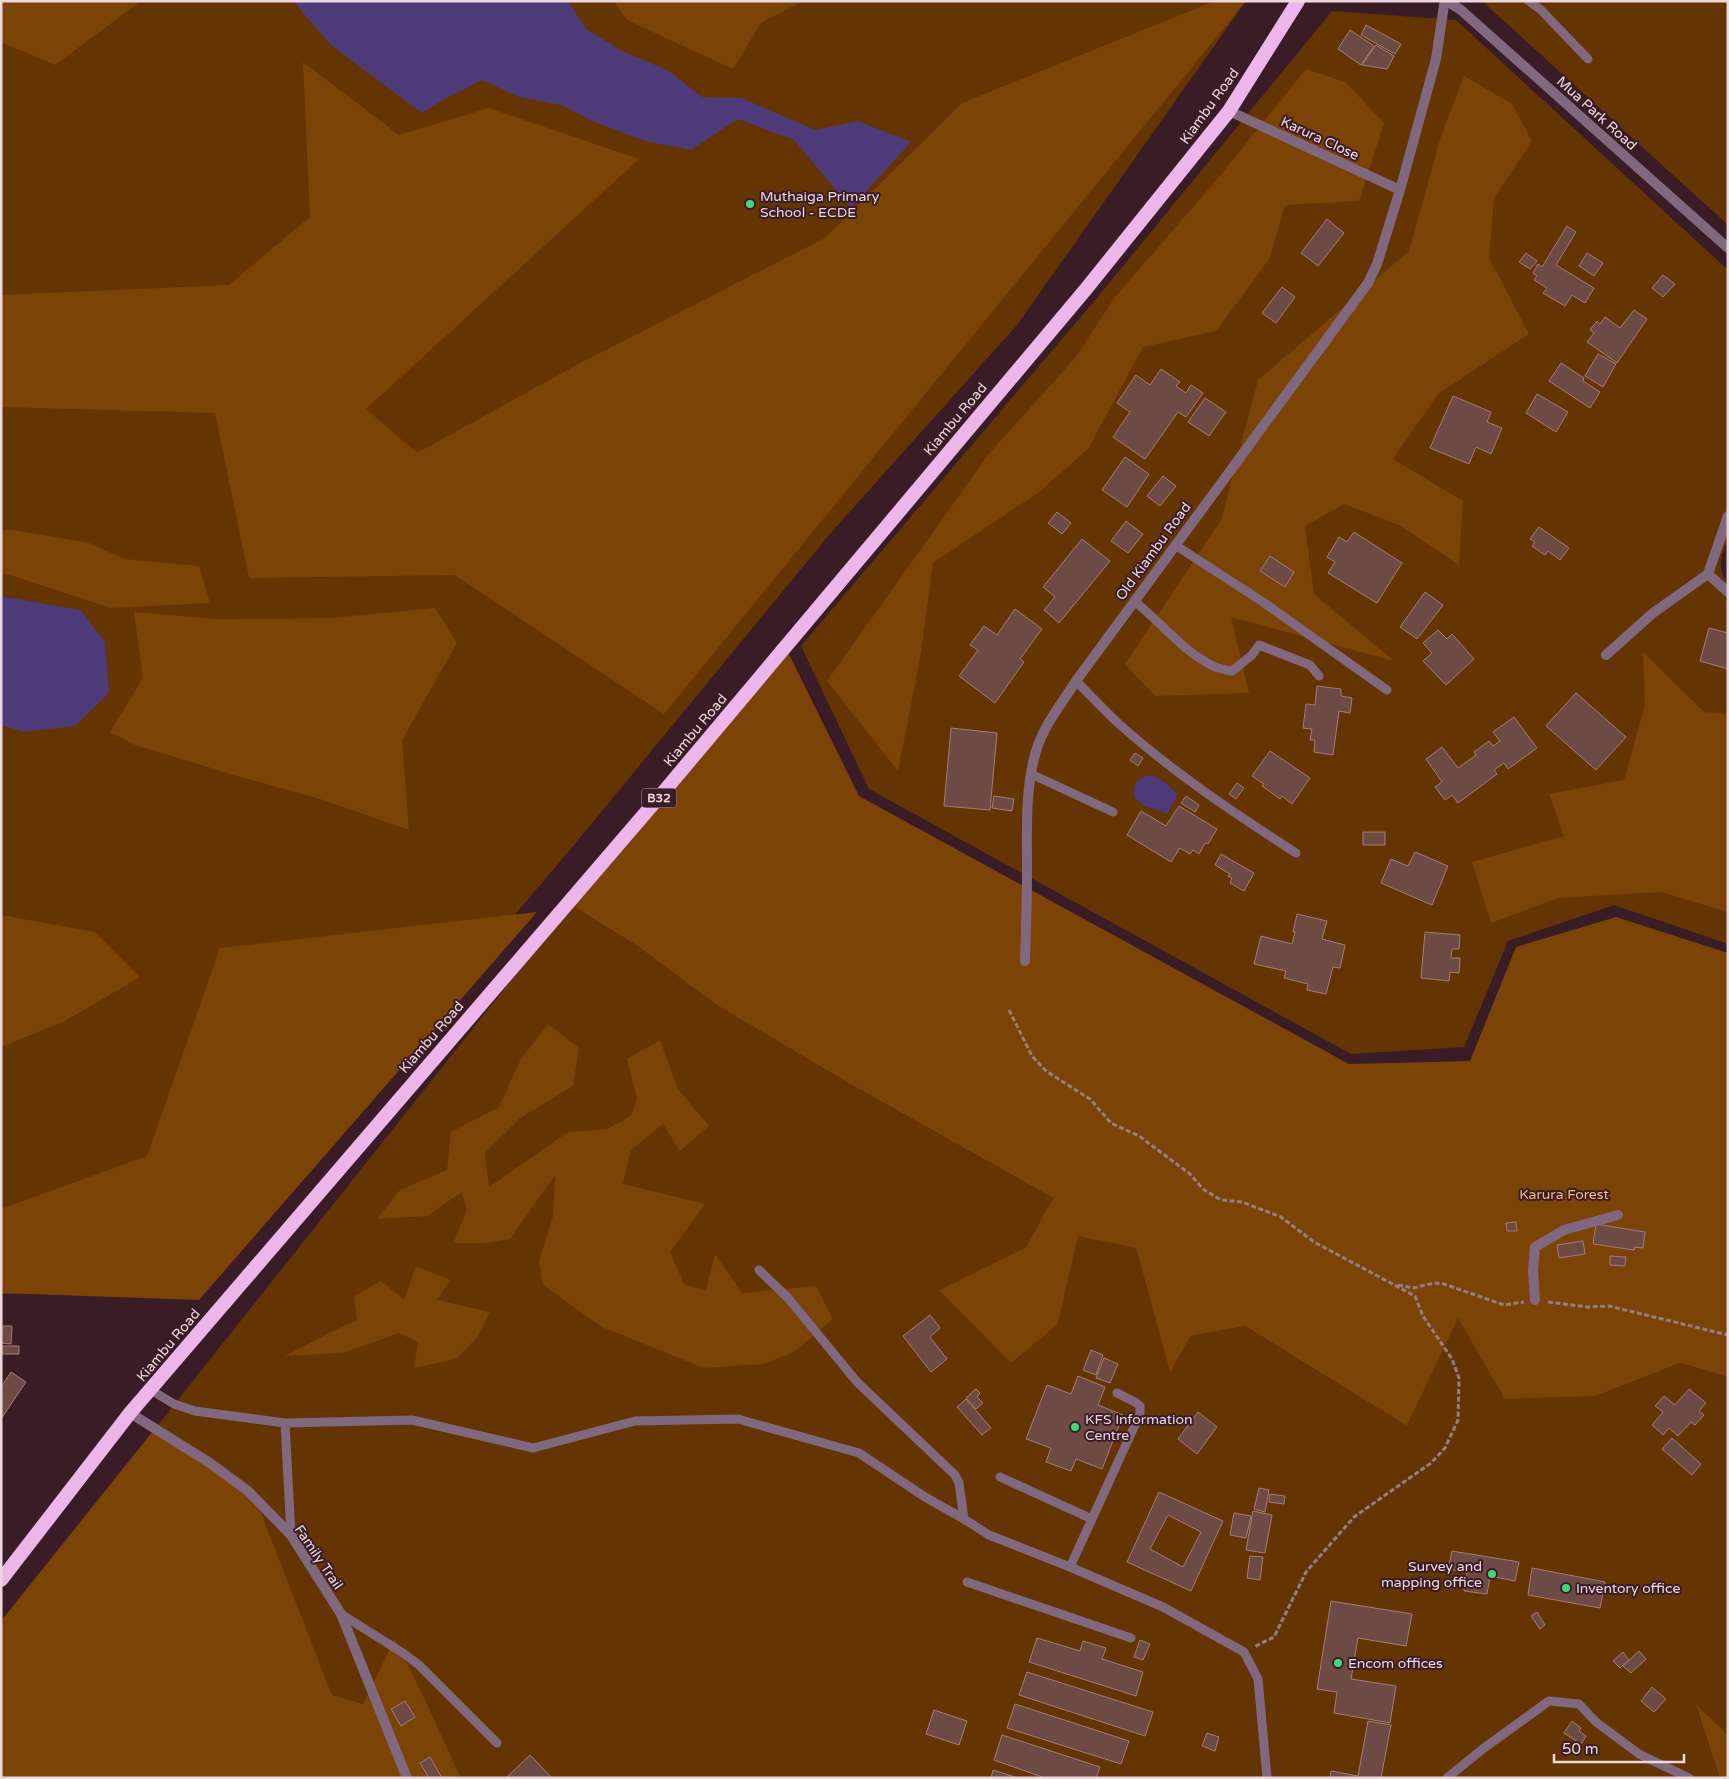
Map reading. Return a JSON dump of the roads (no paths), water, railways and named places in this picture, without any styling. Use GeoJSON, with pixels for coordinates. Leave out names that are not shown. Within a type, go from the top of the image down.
{"type":"FeatureCollection","features":[{"type":"Feature","properties":{"kind":"highway","name":"Kiambu Road"},"geometry":{"type":"LineString","coordinates":[[4,1573],[130,1413],[666,789],[1079,297],[1229,111],[1298,1]]}},
{"type":"Feature","properties":{"kind":"street","name":"Mua Park Road"},"geometry":{"type":"LineString","coordinates":[[1400,190],[1436,60],[1446,1],[1461,10],[1728,248]]}},
{"type":"Feature","properties":{"kind":"street","name":"Karura Close"},"geometry":{"type":"LineString","coordinates":[[1229,111],[1400,190]]}},
{"type":"Feature","properties":{"kind":"street","name":"Old Kiambu Road"},"geometry":{"type":"LineString","coordinates":[[1025,960],[1026,816],[1031,774],[1044,731],[1076,681],[1365,288],[1377,264],[1400,190]]}},
{"type":"Feature","properties":{"kind":"street"},"geometry":{"type":"LineString","coordinates":[[1606,655],[1653,612],[1708,574],[1728,516]]}},
{"type":"Feature","properties":{"kind":"street"},"geometry":{"type":"LineString","coordinates":[[1708,574],[1728,592]]}},
{"type":"Feature","properties":{"kind":"street"},"geometry":{"type":"LineString","coordinates":[[1536,1300],[1533,1270],[1535,1246],[1564,1230],[1618,1215]]}},
{"type":"Feature","properties":{"kind":"street","name":"Family Trail"},"geometry":{"type":"LineString","coordinates":[[130,1413],[210,1463],[248,1490],[291,1535],[341,1614],[407,1778]]}},
{"type":"Feature","properties":{"kind":"lane"},"geometry":{"type":"LineString","coordinates":[[1529,1],[1542,10],[1588,58]]}},
{"type":"Feature","properties":{"kind":"lane"},"geometry":{"type":"LineString","coordinates":[[1175,545],[1263,602],[1387,690]]}},
{"type":"Feature","properties":{"kind":"lane"},"geometry":{"type":"LineString","coordinates":[[1134,601],[1184,647],[1214,667],[1232,671],[1252,655],[1259,645],[1310,665],[1319,676]]}},
{"type":"Feature","properties":{"kind":"lane"},"geometry":{"type":"LineString","coordinates":[[1076,681],[1119,724],[1176,772],[1223,806],[1296,853]]}},
{"type":"Feature","properties":{"kind":"lane"},"geometry":{"type":"LineString","coordinates":[[1031,774],[1113,812]]}},
{"type":"Feature","properties":{"kind":"lane"},"geometry":{"type":"LineString","coordinates":[[758,1270],[788,1298],[857,1382],[955,1476],[959,1483],[964,1519]]}},
{"type":"Feature","properties":{"kind":"lane"},"geometry":{"type":"LineString","coordinates":[[151,1390],[174,1404],[195,1411],[285,1423],[412,1420],[533,1448],[635,1421],[738,1419],[859,1453],[925,1497],[989,1535],[1163,1607],[1244,1652],[1258,1679],[1267,1778]]}},
{"type":"Feature","properties":{"kind":"lane"},"geometry":{"type":"LineString","coordinates":[[1070,1567],[1140,1414],[1140,1406],[1117,1394]]}},
{"type":"Feature","properties":{"kind":"lane"},"geometry":{"type":"LineString","coordinates":[[285,1423],[291,1535]]}},
{"type":"Feature","properties":{"kind":"lane"},"geometry":{"type":"LineString","coordinates":[[1000,1477],[1092,1519]]}},
{"type":"Feature","properties":{"kind":"lane"},"geometry":{"type":"LineString","coordinates":[[967,1582],[1131,1638]]}},
{"type":"Feature","properties":{"kind":"lane"},"geometry":{"type":"LineString","coordinates":[[341,1614],[419,1665],[497,1743]]}},
{"type":"Feature","properties":{"kind":"lane"},"geometry":{"type":"LineString","coordinates":[[1447,1778],[1484,1748],[1549,1701],[1579,1704],[1596,1722],[1639,1754],[1689,1778]]}},
{"type":"Feature","properties":{"kind":"place","name":"Muthaiga Primary School - ECDE"},"geometry":{"type":"Point","coordinates":[750,204]}},
{"type":"Feature","properties":{"kind":"place","name":"KFS Information Centre"},"geometry":{"type":"Point","coordinates":[1075,1427]}},
{"type":"Feature","properties":{"kind":"place","name":"Survey and mapping office"},"geometry":{"type":"Point","coordinates":[1492,1574]}},
{"type":"Feature","properties":{"kind":"place","name":"Inventory office"},"geometry":{"type":"Point","coordinates":[1566,1588]}},
{"type":"Feature","properties":{"kind":"place","name":"Encom offices"},"geometry":{"type":"Point","coordinates":[1338,1663]}},
{"type":"Feature","properties":{"kind":"park label","name":"Karura Forest"},"geometry":{"type":"Point","coordinates":[1564,1194]}}]}
